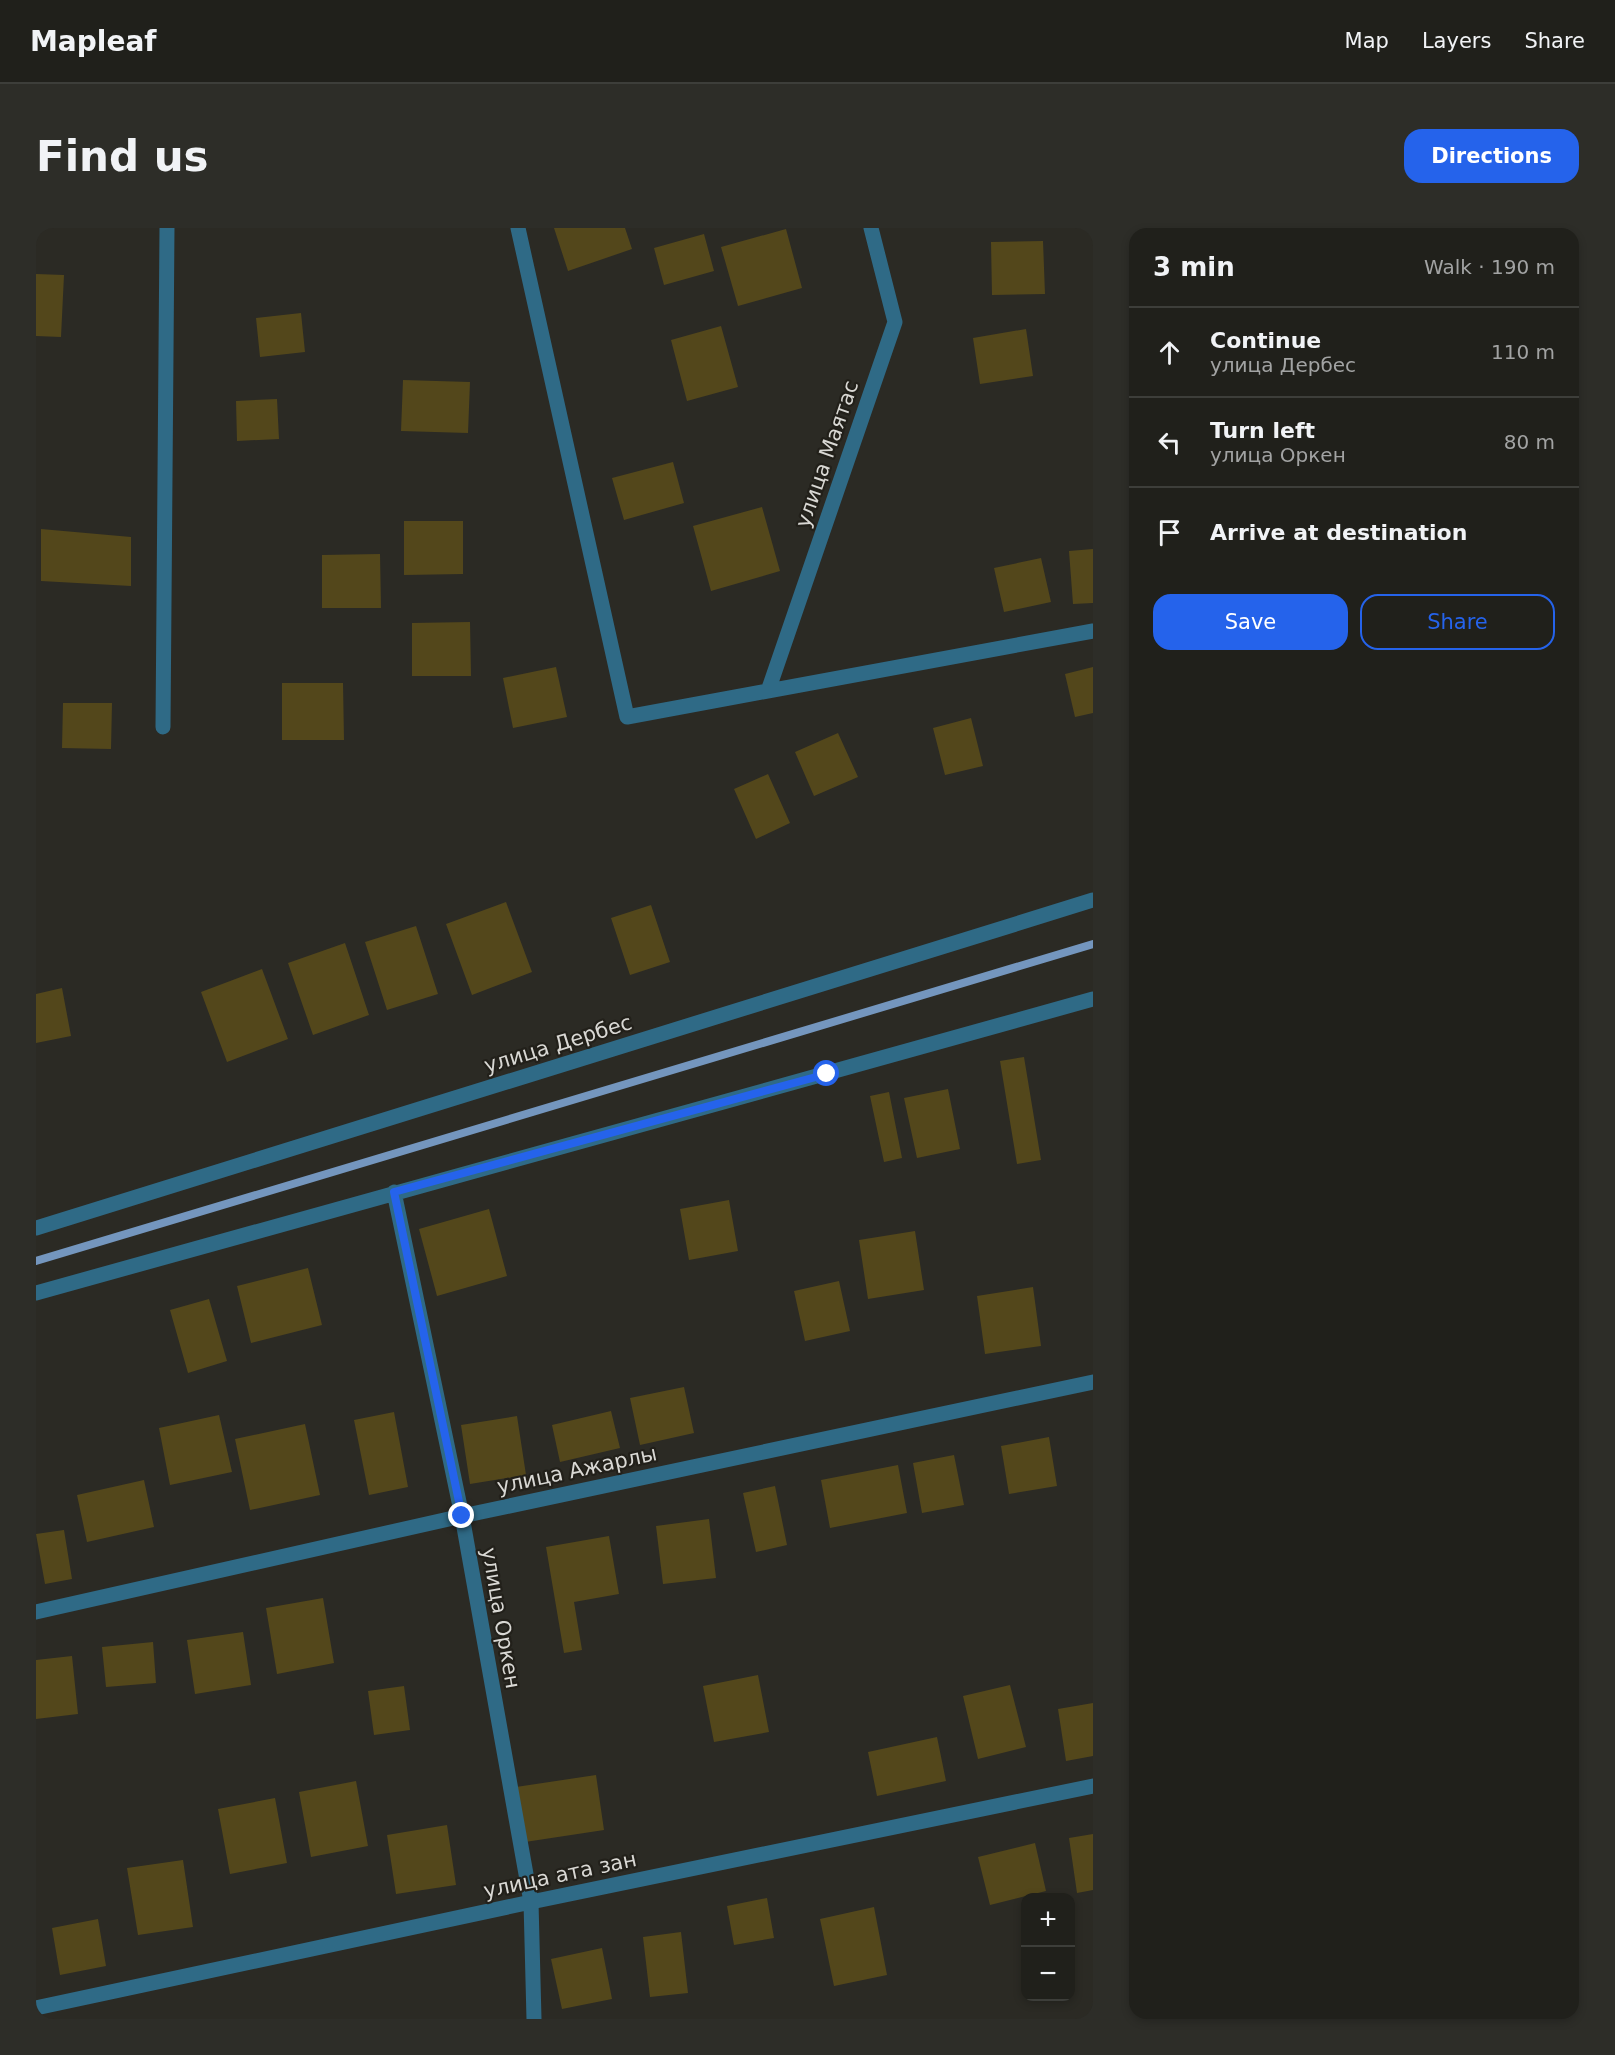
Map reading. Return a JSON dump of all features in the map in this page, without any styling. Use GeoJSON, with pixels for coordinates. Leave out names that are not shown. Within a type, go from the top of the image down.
{"type":"FeatureCollection","features":[{"type":"Feature","properties":{"kind":"street"},"geometry":{"type":"LineString","coordinates":[[163,727],[166,228]]}},
{"type":"Feature","properties":{"kind":"street"},"geometry":{"type":"LineString","coordinates":[[518,228],[627,717],[1093,631]]}},
{"type":"Feature","properties":{"kind":"street","name":"улица Маятас"},"geometry":{"type":"LineString","coordinates":[[768,691],[895,322],[871,228]]}},
{"type":"Feature","properties":{"kind":"street","name":"улица Дербес"},"geometry":{"type":"LineString","coordinates":[[36,1228],[1093,900]]}},
{"type":"Feature","properties":{"kind":"street"},"geometry":{"type":"LineString","coordinates":[[36,1293],[1093,999]]}},
{"type":"Feature","properties":{"kind":"street","name":"улица Оркен"},"geometry":{"type":"LineString","coordinates":[[394,1192],[462,1516],[531,1902],[534,2019]]}},
{"type":"Feature","properties":{"kind":"street","name":"улица Ажарлы"},"geometry":{"type":"LineString","coordinates":[[36,1612],[462,1516],[1093,1382]]}},
{"type":"Feature","properties":{"kind":"street","name":"улица ата зан"},"geometry":{"type":"LineString","coordinates":[[36,2008],[531,1902],[1093,1786]]}},
{"type":"Feature","properties":{"kind":"building"},"geometry":{"type":"Polygon","coordinates":[[[554,228],[625,228],[632,249],[568,271],[554,228]]]}},
{"type":"Feature","properties":{"kind":"building"},"geometry":{"type":"Polygon","coordinates":[[[786,229],[802,288],[738,306],[721,247],[786,229]]]}},
{"type":"Feature","properties":{"kind":"building"},"geometry":{"type":"Polygon","coordinates":[[[704,234],[714,271],[664,285],[654,248],[704,234]]]}},
{"type":"Feature","properties":{"kind":"building"},"geometry":{"type":"Polygon","coordinates":[[[1043,241],[1045,294],[992,295],[991,242],[1043,241]]]}},
{"type":"Feature","properties":{"kind":"building"},"geometry":{"type":"Polygon","coordinates":[[[36,274],[64,275],[61,337],[36,336],[36,274]]]}},
{"type":"Feature","properties":{"kind":"building"},"geometry":{"type":"Polygon","coordinates":[[[301,313],[305,352],[260,357],[256,318],[301,313]]]}},
{"type":"Feature","properties":{"kind":"building"},"geometry":{"type":"Polygon","coordinates":[[[721,326],[738,387],[687,401],[671,340],[721,326]]]}},
{"type":"Feature","properties":{"kind":"building"},"geometry":{"type":"Polygon","coordinates":[[[1026,329],[1033,376],[980,384],[973,338],[1026,329]]]}},
{"type":"Feature","properties":{"kind":"building"},"geometry":{"type":"Polygon","coordinates":[[[403,380],[470,382],[468,433],[401,431],[403,380]]]}},
{"type":"Feature","properties":{"kind":"building"},"geometry":{"type":"Polygon","coordinates":[[[277,399],[279,439],[237,441],[236,401],[277,399]]]}},
{"type":"Feature","properties":{"kind":"building"},"geometry":{"type":"Polygon","coordinates":[[[673,462],[684,503],[624,520],[612,478],[673,462]]]}},
{"type":"Feature","properties":{"kind":"building"},"geometry":{"type":"Polygon","coordinates":[[[762,507],[780,571],[711,591],[693,526],[762,507]]]}},
{"type":"Feature","properties":{"kind":"building"},"geometry":{"type":"Polygon","coordinates":[[[404,521],[463,521],[463,574],[404,575],[404,521]]]}},
{"type":"Feature","properties":{"kind":"building"},"geometry":{"type":"Polygon","coordinates":[[[41,529],[131,537],[131,586],[41,581],[41,529]]]}},
{"type":"Feature","properties":{"kind":"building"},"geometry":{"type":"Polygon","coordinates":[[[1093,549],[1093,603],[1073,604],[1069,551],[1093,549]]]}},
{"type":"Feature","properties":{"kind":"building"},"geometry":{"type":"Polygon","coordinates":[[[380,554],[381,608],[322,608],[322,555],[380,554]]]}},
{"type":"Feature","properties":{"kind":"building"},"geometry":{"type":"Polygon","coordinates":[[[1041,558],[1051,602],[1004,612],[994,568],[1041,558]]]}},
{"type":"Feature","properties":{"kind":"building"},"geometry":{"type":"Polygon","coordinates":[[[470,622],[471,676],[412,676],[412,623],[470,622]]]}},
{"type":"Feature","properties":{"kind":"building"},"geometry":{"type":"Polygon","coordinates":[[[556,667],[567,717],[513,728],[503,678],[556,667]]]}},
{"type":"Feature","properties":{"kind":"building"},"geometry":{"type":"Polygon","coordinates":[[[1093,667],[1093,713],[1075,717],[1065,674],[1093,667]]]}},
{"type":"Feature","properties":{"kind":"building"},"geometry":{"type":"Polygon","coordinates":[[[282,683],[343,683],[344,740],[282,740],[282,683]]]}},
{"type":"Feature","properties":{"kind":"building"},"geometry":{"type":"Polygon","coordinates":[[[63,703],[112,703],[111,749],[62,748],[63,703]]]}},
{"type":"Feature","properties":{"kind":"building"},"geometry":{"type":"Polygon","coordinates":[[[971,718],[983,766],[945,775],[933,728],[971,718]]]}},
{"type":"Feature","properties":{"kind":"building"},"geometry":{"type":"Polygon","coordinates":[[[838,733],[858,777],[814,796],[795,752],[838,733]]]}},
{"type":"Feature","properties":{"kind":"building"},"geometry":{"type":"Polygon","coordinates":[[[768,774],[790,823],[756,839],[734,789],[768,774]]]}},
{"type":"Feature","properties":{"kind":"building"},"geometry":{"type":"Polygon","coordinates":[[[506,902],[532,972],[472,995],[446,924],[506,902]]]}},
{"type":"Feature","properties":{"kind":"building"},"geometry":{"type":"Polygon","coordinates":[[[651,905],[670,962],[630,975],[611,918],[651,905]]]}},
{"type":"Feature","properties":{"kind":"building"},"geometry":{"type":"Polygon","coordinates":[[[416,926],[438,994],[387,1010],[365,942],[416,926]]]}},
{"type":"Feature","properties":{"kind":"building"},"geometry":{"type":"Polygon","coordinates":[[[345,943],[369,1015],[313,1035],[288,963],[345,943]]]}},
{"type":"Feature","properties":{"kind":"building"},"geometry":{"type":"Polygon","coordinates":[[[262,969],[288,1039],[227,1062],[201,992],[262,969]]]}},
{"type":"Feature","properties":{"kind":"building"},"geometry":{"type":"Polygon","coordinates":[[[62,988],[71,1036],[36,1043],[36,994],[62,988]]]}},
{"type":"Feature","properties":{"kind":"building"},"geometry":{"type":"Polygon","coordinates":[[[1024,1057],[1041,1160],[1017,1164],[1000,1061],[1024,1057]]]}},
{"type":"Feature","properties":{"kind":"building"},"geometry":{"type":"Polygon","coordinates":[[[948,1089],[960,1149],[917,1158],[904,1098],[948,1089]]]}},
{"type":"Feature","properties":{"kind":"building"},"geometry":{"type":"Polygon","coordinates":[[[889,1092],[902,1158],[884,1162],[870,1096],[889,1092]]]}},
{"type":"Feature","properties":{"kind":"building"},"geometry":{"type":"Polygon","coordinates":[[[729,1200],[738,1251],[689,1260],[680,1209],[729,1200]]]}},
{"type":"Feature","properties":{"kind":"building"},"geometry":{"type":"Polygon","coordinates":[[[489,1209],[507,1276],[437,1296],[419,1229],[489,1209]]]}},
{"type":"Feature","properties":{"kind":"building"},"geometry":{"type":"Polygon","coordinates":[[[915,1231],[924,1290],[868,1299],[859,1240],[915,1231]]]}},
{"type":"Feature","properties":{"kind":"building"},"geometry":{"type":"Polygon","coordinates":[[[308,1268],[322,1325],[251,1343],[237,1286],[308,1268]]]}},
{"type":"Feature","properties":{"kind":"building"},"geometry":{"type":"Polygon","coordinates":[[[839,1281],[850,1331],[805,1341],[794,1291],[839,1281]]]}},
{"type":"Feature","properties":{"kind":"building"},"geometry":{"type":"Polygon","coordinates":[[[1033,1287],[1041,1346],[985,1354],[977,1296],[1033,1287]]]}},
{"type":"Feature","properties":{"kind":"building"},"geometry":{"type":"Polygon","coordinates":[[[209,1299],[227,1361],[188,1373],[170,1310],[209,1299]]]}},
{"type":"Feature","properties":{"kind":"building"},"geometry":{"type":"Polygon","coordinates":[[[684,1387],[694,1433],[640,1445],[630,1398],[684,1387]]]}},
{"type":"Feature","properties":{"kind":"building"},"geometry":{"type":"Polygon","coordinates":[[[611,1411],[620,1448],[560,1462],[552,1425],[611,1411]]]}},
{"type":"Feature","properties":{"kind":"building"},"geometry":{"type":"Polygon","coordinates":[[[394,1412],[408,1487],[369,1495],[354,1420],[394,1412]]]}},
{"type":"Feature","properties":{"kind":"building"},"geometry":{"type":"Polygon","coordinates":[[[219,1415],[232,1472],[170,1485],[159,1428],[219,1415]]]}},
{"type":"Feature","properties":{"kind":"building"},"geometry":{"type":"Polygon","coordinates":[[[517,1416],[526,1475],[470,1484],[461,1425],[517,1416]]]}},
{"type":"Feature","properties":{"kind":"building"},"geometry":{"type":"Polygon","coordinates":[[[305,1424],[320,1495],[250,1510],[235,1439],[305,1424]]]}},
{"type":"Feature","properties":{"kind":"building"},"geometry":{"type":"Polygon","coordinates":[[[1049,1437],[1057,1486],[1009,1494],[1001,1446],[1049,1437]]]}},
{"type":"Feature","properties":{"kind":"building"},"geometry":{"type":"Polygon","coordinates":[[[954,1455],[964,1505],[922,1513],[913,1463],[954,1455]]]}},
{"type":"Feature","properties":{"kind":"building"},"geometry":{"type":"Polygon","coordinates":[[[898,1465],[907,1513],[830,1528],[821,1480],[898,1465]]]}},
{"type":"Feature","properties":{"kind":"building"},"geometry":{"type":"Polygon","coordinates":[[[144,1480],[154,1527],[87,1542],[77,1495],[144,1480]]]}},
{"type":"Feature","properties":{"kind":"building"},"geometry":{"type":"Polygon","coordinates":[[[775,1486],[787,1545],[756,1552],[743,1493],[775,1486]]]}},
{"type":"Feature","properties":{"kind":"building"},"geometry":{"type":"Polygon","coordinates":[[[709,1519],[716,1578],[663,1584],[656,1526],[709,1519]]]}},
{"type":"Feature","properties":{"kind":"building"},"geometry":{"type":"Polygon","coordinates":[[[64,1530],[72,1579],[45,1584],[36,1534],[64,1530]]]}},
{"type":"Feature","properties":{"kind":"building"},"geometry":{"type":"Polygon","coordinates":[[[609,1536],[619,1594],[574,1602],[582,1650],[564,1653],[546,1547],[609,1536]]]}},
{"type":"Feature","properties":{"kind":"building"},"geometry":{"type":"Polygon","coordinates":[[[323,1598],[334,1663],[277,1674],[266,1608],[323,1598]]]}},
{"type":"Feature","properties":{"kind":"building"},"geometry":{"type":"Polygon","coordinates":[[[243,1632],[251,1685],[195,1694],[187,1640],[243,1632]]]}},
{"type":"Feature","properties":{"kind":"building"},"geometry":{"type":"Polygon","coordinates":[[[153,1642],[156,1683],[106,1687],[102,1647],[153,1642]]]}},
{"type":"Feature","properties":{"kind":"building"},"geometry":{"type":"Polygon","coordinates":[[[72,1656],[78,1714],[36,1719],[36,1660],[72,1656]]]}},
{"type":"Feature","properties":{"kind":"building"},"geometry":{"type":"Polygon","coordinates":[[[758,1675],[769,1732],[714,1742],[703,1686],[758,1675]]]}},
{"type":"Feature","properties":{"kind":"building"},"geometry":{"type":"Polygon","coordinates":[[[1010,1685],[1026,1747],[978,1759],[963,1696],[1010,1685]]]}},
{"type":"Feature","properties":{"kind":"building"},"geometry":{"type":"Polygon","coordinates":[[[404,1686],[410,1730],[374,1735],[368,1691],[404,1686]]]}},
{"type":"Feature","properties":{"kind":"building"},"geometry":{"type":"Polygon","coordinates":[[[1093,1703],[1093,1756],[1066,1761],[1058,1709],[1093,1703]]]}},
{"type":"Feature","properties":{"kind":"building"},"geometry":{"type":"Polygon","coordinates":[[[937,1737],[946,1781],[877,1796],[868,1752],[937,1737]]]}},
{"type":"Feature","properties":{"kind":"building"},"geometry":{"type":"Polygon","coordinates":[[[596,1775],[604,1830],[525,1842],[516,1787],[596,1775]]]}},
{"type":"Feature","properties":{"kind":"building"},"geometry":{"type":"Polygon","coordinates":[[[356,1781],[368,1846],[311,1857],[299,1792],[356,1781]]]}},
{"type":"Feature","properties":{"kind":"building"},"geometry":{"type":"Polygon","coordinates":[[[275,1798],[287,1863],[230,1874],[218,1809],[275,1798]]]}},
{"type":"Feature","properties":{"kind":"building"},"geometry":{"type":"Polygon","coordinates":[[[447,1825],[456,1885],[396,1894],[387,1835],[447,1825]]]}},
{"type":"Feature","properties":{"kind":"building"},"geometry":{"type":"Polygon","coordinates":[[[1093,1834],[1093,1890],[1077,1893],[1069,1838],[1093,1834]]]}},
{"type":"Feature","properties":{"kind":"building"},"geometry":{"type":"Polygon","coordinates":[[[1035,1843],[1046,1891],[1021,1893],[1021,1897],[990,1905],[978,1857],[1035,1843]]]}},
{"type":"Feature","properties":{"kind":"building"},"geometry":{"type":"Polygon","coordinates":[[[183,1860],[193,1927],[138,1935],[127,1868],[183,1860]]]}},
{"type":"Feature","properties":{"kind":"building"},"geometry":{"type":"Polygon","coordinates":[[[767,1898],[774,1938],[734,1945],[727,1906],[767,1898]]]}},
{"type":"Feature","properties":{"kind":"building"},"geometry":{"type":"Polygon","coordinates":[[[874,1907],[887,1975],[834,1986],[820,1919],[874,1907]]]}},
{"type":"Feature","properties":{"kind":"building"},"geometry":{"type":"Polygon","coordinates":[[[98,1919],[106,1966],[60,1975],[52,1928],[98,1919]]]}},
{"type":"Feature","properties":{"kind":"building"},"geometry":{"type":"Polygon","coordinates":[[[681,1932],[688,1993],[650,1997],[643,1937],[681,1932]]]}},
{"type":"Feature","properties":{"kind":"building"},"geometry":{"type":"Polygon","coordinates":[[[602,1948],[612,1999],[562,2009],[551,1959],[602,1948]]]}},
{"type":"Feature","properties":{"kind":"waterway"},"geometry":{"type":"LineString","coordinates":[[36,1261],[1093,944]]}},
{"type":"Feature","properties":{"kind":"route"},"geometry":{"type":"LineString","coordinates":[[462,1516],[394,1192],[827,1074]]}}]}
